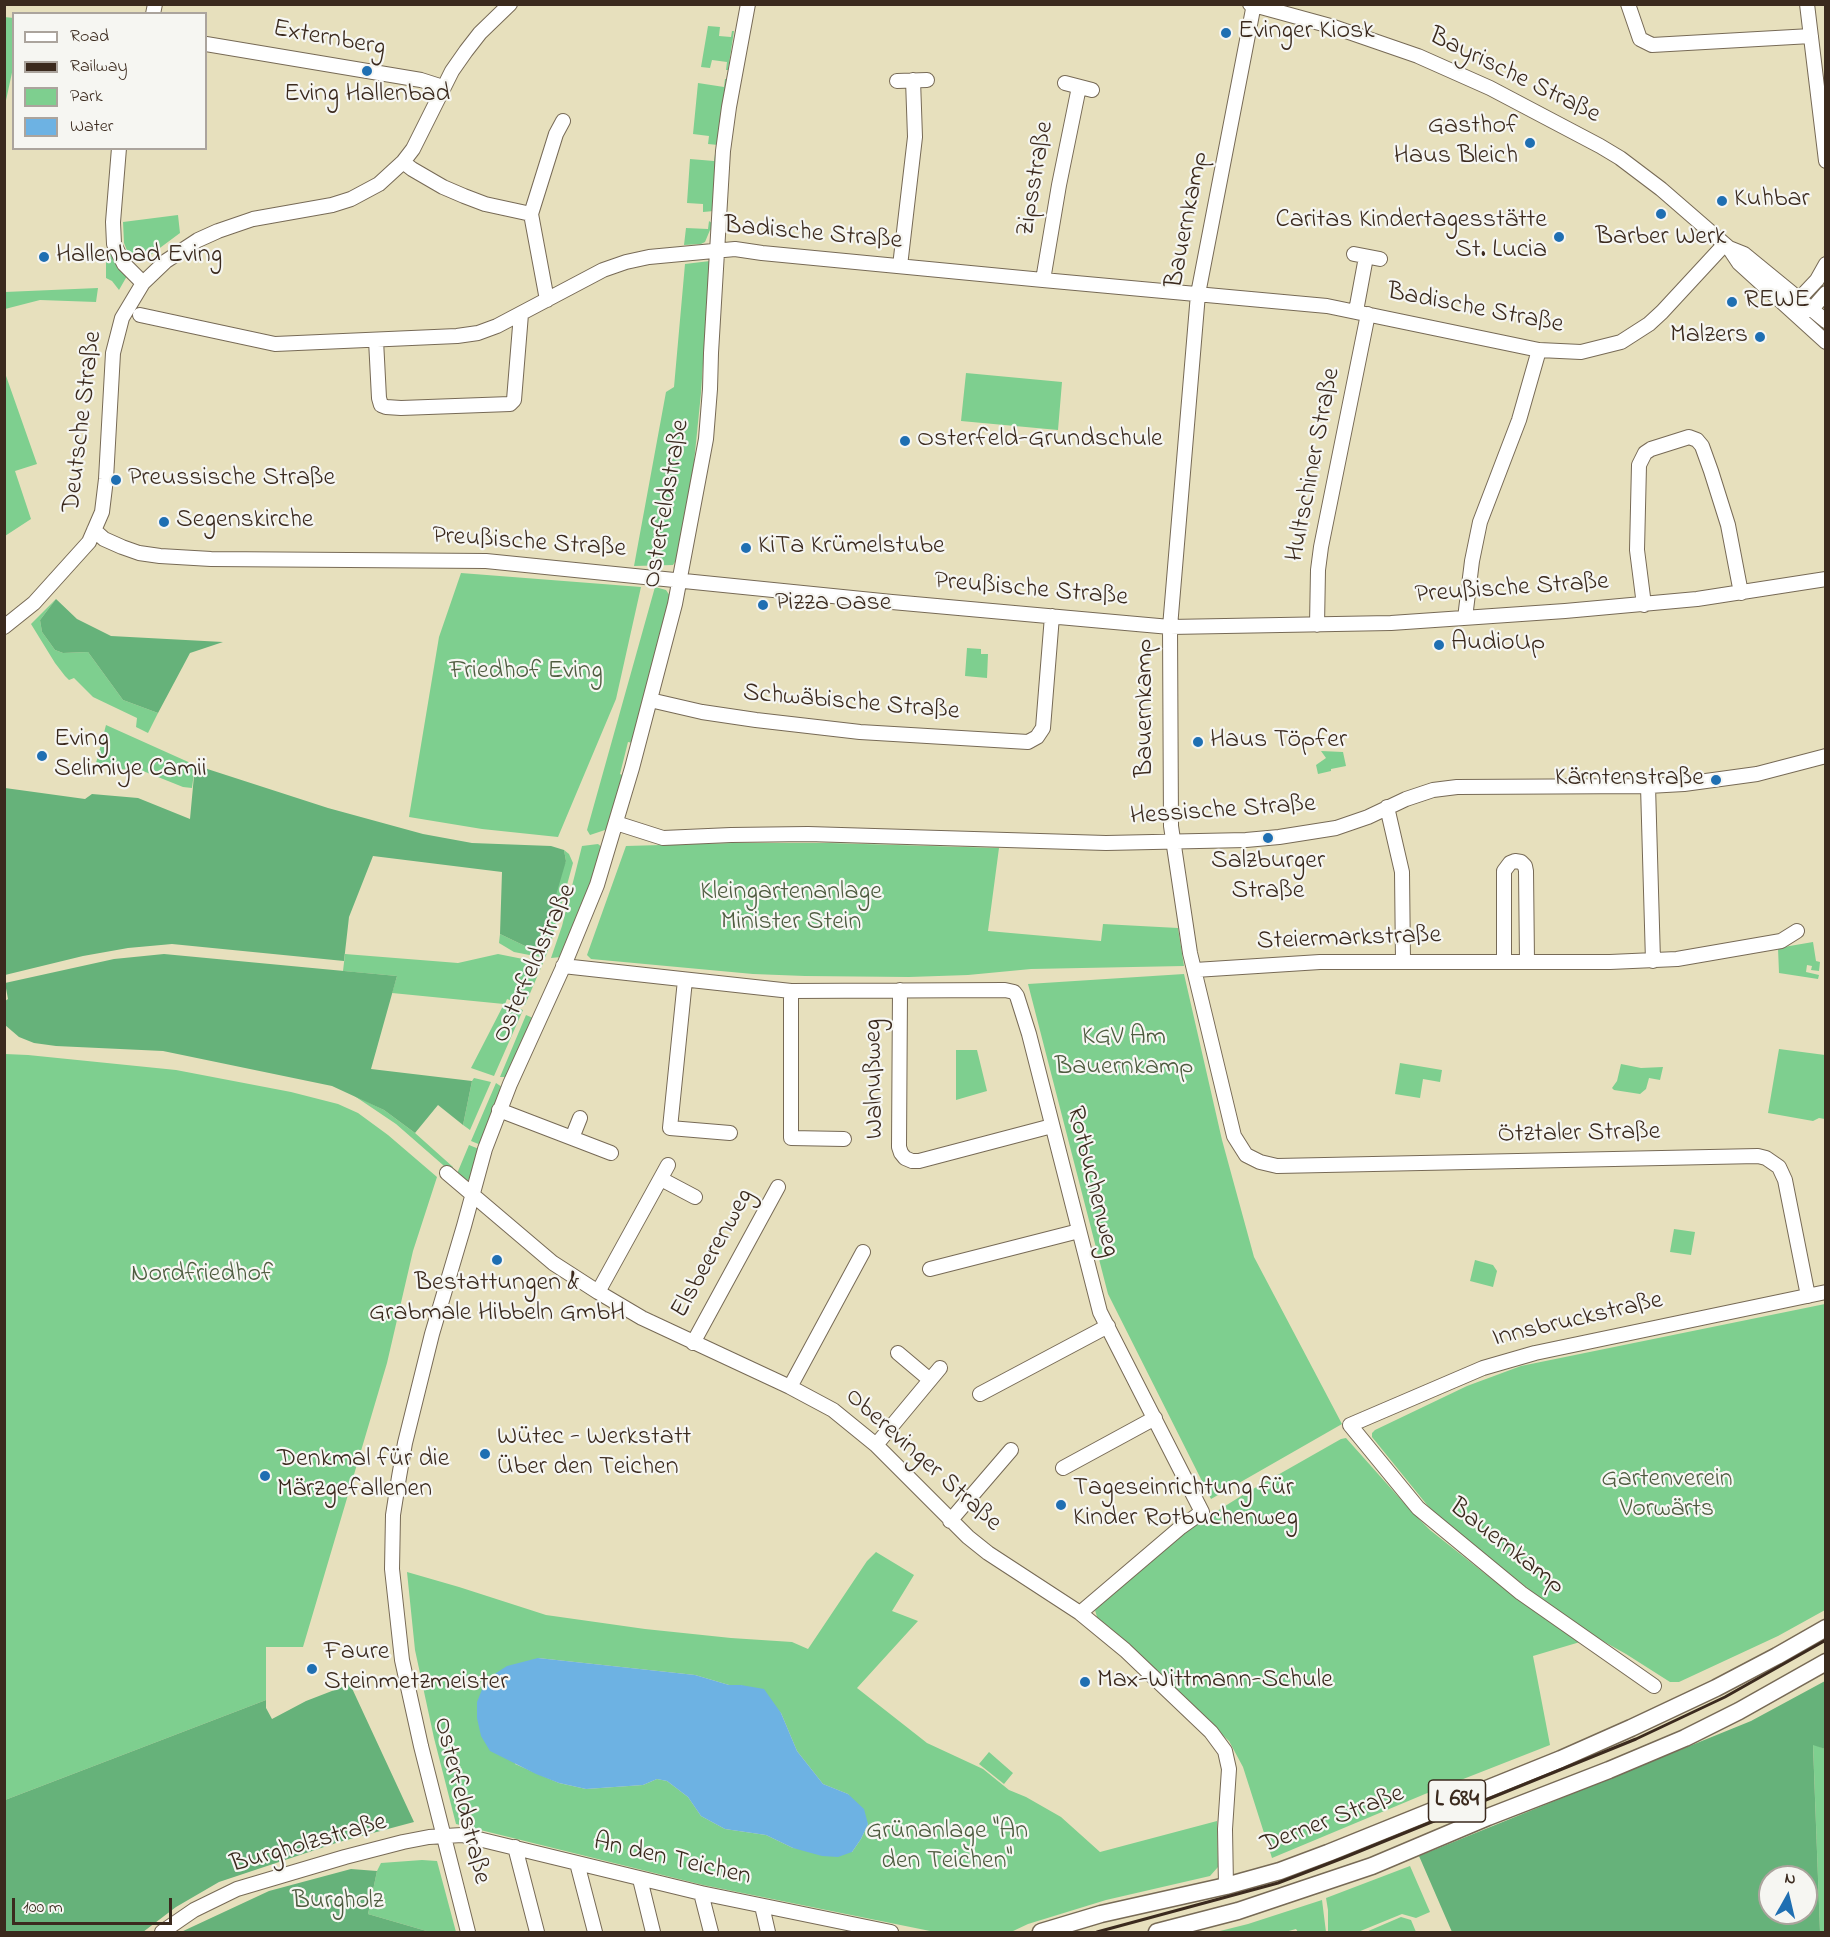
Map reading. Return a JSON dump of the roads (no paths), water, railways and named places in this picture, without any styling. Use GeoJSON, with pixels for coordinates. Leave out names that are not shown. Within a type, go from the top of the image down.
{"type":"FeatureCollection","features":[{"type":"Feature","properties":{"kind":"main road","name":"Derner Straße"},"geometry":{"type":"LineString","coordinates":[[1041,1932],[1101,1914],[1226,1886],[1328,1853],[1561,1759],[1716,1688],[1826,1628]]}},
{"type":"Feature","properties":{"kind":"main road","name":"Derner Straße"},"geometry":{"type":"LineString","coordinates":[[1157,1932],[1238,1911],[1372,1866],[1488,1817],[1635,1760],[1739,1711],[1826,1662]]}},
{"type":"Feature","properties":{"kind":"street","name":"Deutsche Straße"},"geometry":{"type":"LineString","coordinates":[[4,627],[34,603],[88,542],[102,512],[113,353],[117,332],[126,308],[143,283],[166,261],[198,240],[253,219],[351,200],[379,184],[403,162],[421,135],[452,71],[480,33],[510,4]]}},
{"type":"Feature","properties":{"kind":"street","name":"Osterfeldstraße"},"geometry":{"type":"LineString","coordinates":[[468,1932],[402,1660],[392,1569],[393,1515],[405,1443],[432,1334],[485,1149],[597,885],[650,700],[680,581],[706,439],[723,151],[748,4]]}},
{"type":"Feature","properties":{"kind":"street"},"geometry":{"type":"LineString","coordinates":[[1628,4],[1640,39],[1652,45],[1811,36]]}},
{"type":"Feature","properties":{"kind":"street"},"geometry":{"type":"LineString","coordinates":[[1807,4],[1826,161]]}},
{"type":"Feature","properties":{"kind":"street","name":"Bayrische Straße"},"geometry":{"type":"LineString","coordinates":[[1253,5],[1316,21],[1389,45],[1496,91],[1580,134],[1620,158],[1661,189],[1727,246],[1739,263],[1826,342]]}},
{"type":"Feature","properties":{"kind":"street","name":"Bauernkamp"},"geometry":{"type":"LineString","coordinates":[[1246,1155],[1234,1136],[1190,953],[1174,842],[1170,627],[1198,294],[1253,5]]}},
{"type":"Feature","properties":{"kind":"street","name":"Externberg"},"geometry":{"type":"LineString","coordinates":[[207,44],[421,80],[443,87]]}},
{"type":"Feature","properties":{"kind":"street"},"geometry":{"type":"LineString","coordinates":[[900,266],[915,137],[913,80]]}},
{"type":"Feature","properties":{"kind":"street"},"geometry":{"type":"LineString","coordinates":[[897,81],[927,80]]}},
{"type":"Feature","properties":{"kind":"street","name":"Zipsstraße"},"geometry":{"type":"LineString","coordinates":[[1043,280],[1059,184],[1079,87]]}},
{"type":"Feature","properties":{"kind":"street"},"geometry":{"type":"LineString","coordinates":[[548,300],[531,214],[556,134],[563,121]]}},
{"type":"Feature","properties":{"kind":"street"},"geometry":{"type":"LineString","coordinates":[[119,150],[113,222],[114,244],[124,264],[143,283]]}},
{"type":"Feature","properties":{"kind":"street"},"geometry":{"type":"LineString","coordinates":[[403,162],[412,170],[464,196],[485,204],[531,214]]}},
{"type":"Feature","properties":{"kind":"street","name":"Badische Straße"},"geometry":{"type":"LineString","coordinates":[[140,315],[275,344],[457,336],[478,333],[497,326],[603,270],[626,262],[717,249],[750,250],[762,253],[1327,306],[1539,350],[1594,351],[1621,342],[1635,334],[1662,312],[1727,246]]}},
{"type":"Feature","properties":{"kind":"street","name":"Bayrische Straße"},"geometry":{"type":"LineString","coordinates":[[1727,246],[1744,254],[1826,321]]}},
{"type":"Feature","properties":{"kind":"street","name":"Badische Straße"},"geometry":{"type":"LineString","coordinates":[[1362,313],[1367,257]]}},
{"type":"Feature","properties":{"kind":"street"},"geometry":{"type":"LineString","coordinates":[[1794,314],[1799,299],[1817,280],[1826,264]]}},
{"type":"Feature","properties":{"kind":"street"},"geometry":{"type":"LineString","coordinates":[[1794,314],[1812,309],[1826,293]]}},
{"type":"Feature","properties":{"kind":"street","name":"Hultschiner Straße"},"geometry":{"type":"LineString","coordinates":[[1317,625],[1318,570],[1321,547],[1362,313]]}},
{"type":"Feature","properties":{"kind":"street"},"geometry":{"type":"LineString","coordinates":[[376,340],[381,405],[401,408],[503,406],[514,400],[521,314]]}},
{"type":"Feature","properties":{"kind":"street"},"geometry":{"type":"LineString","coordinates":[[1465,618],[1470,571],[1480,522],[1519,420],[1539,350]]}},
{"type":"Feature","properties":{"kind":"street"},"geometry":{"type":"LineString","coordinates":[[1644,605],[1637,550],[1639,465],[1645,453],[1651,449],[1689,437],[1697,440],[1702,446],[1711,471],[1728,525],[1741,593]]}},
{"type":"Feature","properties":{"kind":"street","name":"Preußische Straße"},"geometry":{"type":"LineString","coordinates":[[94,530],[104,539],[122,547],[139,553],[160,556],[211,559],[486,561],[1170,627],[1391,623],[1644,605],[1741,593],[1826,579]]}},
{"type":"Feature","properties":{"kind":"street","name":"Schwäbische Straße"},"geometry":{"type":"LineString","coordinates":[[650,700],[702,712],[860,732],[1028,742],[1037,737],[1043,728],[1052,616]]}},
{"type":"Feature","properties":{"kind":"street","name":"Hessische Straße"},"geometry":{"type":"LineString","coordinates":[[616,823],[663,838],[808,834],[1003,841],[1174,842],[1268,838],[1308,833],[1352,823],[1433,790],[1457,787],[1684,784],[1735,778],[1826,756]]}},
{"type":"Feature","properties":{"kind":"street"},"geometry":{"type":"LineString","coordinates":[[1648,786],[1653,961]]}},
{"type":"Feature","properties":{"kind":"street"},"geometry":{"type":"LineString","coordinates":[[1387,807],[1402,872],[1403,961]]}},
{"type":"Feature","properties":{"kind":"street"},"geometry":{"type":"LineString","coordinates":[[1504,961],[1504,871],[1510,863],[1515,861],[1521,862],[1526,871],[1527,961]]}},
{"type":"Feature","properties":{"kind":"street","name":"Steiermarkstraße"},"geometry":{"type":"LineString","coordinates":[[1195,970],[1320,962],[1653,961],[1694,957],[1781,941],[1797,931]]}},
{"type":"Feature","properties":{"kind":"street","name":"Rotbuchenweg"},"geometry":{"type":"LineString","coordinates":[[564,966],[791,991],[1005,990],[1014,992],[1024,1014],[1100,1312],[1202,1512],[1181,1527],[1080,1613]]}},
{"type":"Feature","properties":{"kind":"street"},"geometry":{"type":"LineString","coordinates":[[686,980],[670,1128],[730,1133]]}},
{"type":"Feature","properties":{"kind":"street","name":"Walnußweg"},"geometry":{"type":"LineString","coordinates":[[900,990],[899,1147],[905,1158],[919,1161],[1052,1126]]}},
{"type":"Feature","properties":{"kind":"street"},"geometry":{"type":"LineString","coordinates":[[791,991],[791,1138],[844,1139]]}},
{"type":"Feature","properties":{"kind":"street"},"geometry":{"type":"LineString","coordinates":[[500,1110],[611,1153]]}},
{"type":"Feature","properties":{"kind":"street"},"geometry":{"type":"LineString","coordinates":[[572,1138],[580,1118]]}},
{"type":"Feature","properties":{"kind":"street","name":"Ötztaler Straße"},"geometry":{"type":"LineString","coordinates":[[1246,1155],[1260,1162],[1277,1166],[1758,1156],[1766,1158],[1779,1167],[1785,1180],[1808,1296]]}},
{"type":"Feature","properties":{"kind":"street"},"geometry":{"type":"LineString","coordinates":[[598,1292],[668,1165]]}},
{"type":"Feature","properties":{"kind":"street","name":"Oberevinger Straße"},"geometry":{"type":"LineString","coordinates":[[447,1173],[553,1263],[598,1292],[642,1318],[790,1387],[833,1410],[876,1445],[950,1521],[988,1553],[1080,1613],[1125,1650],[1211,1732],[1225,1751],[1229,1768],[1225,1829],[1226,1886]]}},
{"type":"Feature","properties":{"kind":"street"},"geometry":{"type":"LineString","coordinates":[[661,1179],[695,1197]]}},
{"type":"Feature","properties":{"kind":"street","name":"Elsbeerenweg"},"geometry":{"type":"LineString","coordinates":[[693,1343],[778,1187]]}},
{"type":"Feature","properties":{"kind":"street"},"geometry":{"type":"LineString","coordinates":[[930,1269],[1079,1231]]}},
{"type":"Feature","properties":{"kind":"street"},"geometry":{"type":"LineString","coordinates":[[790,1387],[863,1252]]}},
{"type":"Feature","properties":{"kind":"street","name":"Innsbruckstraße"},"geometry":{"type":"LineString","coordinates":[[1350,1425],[1483,1368],[1535,1353],[1826,1292]]}},
{"type":"Feature","properties":{"kind":"street"},"geometry":{"type":"LineString","coordinates":[[980,1394],[1108,1326]]}},
{"type":"Feature","properties":{"kind":"street"},"geometry":{"type":"LineString","coordinates":[[898,1353],[930,1380]]}},
{"type":"Feature","properties":{"kind":"street"},"geometry":{"type":"LineString","coordinates":[[876,1445],[940,1368]]}},
{"type":"Feature","properties":{"kind":"street"},"geometry":{"type":"LineString","coordinates":[[1063,1468],[1155,1418]]}},
{"type":"Feature","properties":{"kind":"street","name":"Bauernkamp"},"geometry":{"type":"LineString","coordinates":[[1350,1425],[1418,1508],[1521,1593],[1653,1686]]}},
{"type":"Feature","properties":{"kind":"street"},"geometry":{"type":"LineString","coordinates":[[950,1521],[1011,1450]]}},
{"type":"Feature","properties":{"kind":"street","name":"An den Teichen"},"geometry":{"type":"LineString","coordinates":[[443,1836],[469,1836],[701,1893],[870,1930],[891,1932]]}},
{"type":"Feature","properties":{"kind":"street","name":"Burgholzstraße"},"geometry":{"type":"LineString","coordinates":[[162,1932],[194,1910],[237,1889],[355,1854],[413,1840],[443,1836]]}},
{"type":"Feature","properties":{"kind":"street"},"geometry":{"type":"LineString","coordinates":[[515,1847],[537,1932]]}},
{"type":"Feature","properties":{"kind":"street"},"geometry":{"type":"LineString","coordinates":[[577,1863],[595,1932]]}},
{"type":"Feature","properties":{"kind":"street"},"geometry":{"type":"LineString","coordinates":[[640,1879],[653,1932]]}},
{"type":"Feature","properties":{"kind":"street"},"geometry":{"type":"LineString","coordinates":[[701,1893],[711,1932]]}},
{"type":"Feature","properties":{"kind":"street"},"geometry":{"type":"LineString","coordinates":[[762,1906],[768,1932]]}},
{"type":"Feature","properties":{"kind":"water"},"geometry":{"type":"Polygon","coordinates":[[[538,1658],[695,1675],[729,1685],[764,1689],[781,1713],[797,1751],[823,1784],[848,1794],[864,1809],[868,1824],[861,1839],[852,1852],[838,1857],[822,1856],[793,1848],[766,1835],[725,1829],[701,1816],[688,1797],[667,1781],[657,1779],[643,1785],[586,1789],[559,1783],[536,1774],[490,1751],[481,1736],[477,1718],[477,1702],[483,1687],[493,1675],[507,1666],[538,1658]]]}},
{"type":"Feature","properties":{"kind":"railway"},"geometry":{"type":"LineString","coordinates":[[1097,1932],[1278,1883],[1343,1858],[1636,1739],[1725,1697],[1826,1640]]}},
{"type":"Feature","properties":{"kind":"place","name":"Evinger Kiosk"},"geometry":{"type":"Point","coordinates":[1226,33]}},
{"type":"Feature","properties":{"kind":"place","name":"Eving Hallenbad"},"geometry":{"type":"Point","coordinates":[367,71]}},
{"type":"Feature","properties":{"kind":"place","name":"Gasthof Haus Bleich"},"geometry":{"type":"Point","coordinates":[1530,143]}},
{"type":"Feature","properties":{"kind":"place","name":"Kuhbar"},"geometry":{"type":"Point","coordinates":[1722,201]}},
{"type":"Feature","properties":{"kind":"place","name":"Barber Werk"},"geometry":{"type":"Point","coordinates":[1661,214]}},
{"type":"Feature","properties":{"kind":"place","name":"Caritas Kindertagesstätte St. Lucia"},"geometry":{"type":"Point","coordinates":[1559,237]}},
{"type":"Feature","properties":{"kind":"place","name":"Hallenbad Eving"},"geometry":{"type":"Point","coordinates":[44,257]}},
{"type":"Feature","properties":{"kind":"place","name":"REWE"},"geometry":{"type":"Point","coordinates":[1732,302]}},
{"type":"Feature","properties":{"kind":"place","name":"Malzers"},"geometry":{"type":"Point","coordinates":[1760,337]}},
{"type":"Feature","properties":{"kind":"place","name":"Osterfeld-Grundschule"},"geometry":{"type":"Point","coordinates":[905,441]}},
{"type":"Feature","properties":{"kind":"place","name":"Preussische Straße"},"geometry":{"type":"Point","coordinates":[116,480]}},
{"type":"Feature","properties":{"kind":"place","name":"Segenskirche"},"geometry":{"type":"Point","coordinates":[164,522]}},
{"type":"Feature","properties":{"kind":"place","name":"KiTa Krümelstube"},"geometry":{"type":"Point","coordinates":[746,548]}},
{"type":"Feature","properties":{"kind":"place","name":"Pizza Oase"},"geometry":{"type":"Point","coordinates":[763,605]}},
{"type":"Feature","properties":{"kind":"place","name":"AudioUp"},"geometry":{"type":"Point","coordinates":[1439,645]}},
{"type":"Feature","properties":{"kind":"place","name":"Haus Töpfer"},"geometry":{"type":"Point","coordinates":[1198,742]}},
{"type":"Feature","properties":{"kind":"place","name":"Eving Selimiye Camii"},"geometry":{"type":"Point","coordinates":[42,756]}},
{"type":"Feature","properties":{"kind":"place","name":"Kärntenstraße"},"geometry":{"type":"Point","coordinates":[1716,780]}},
{"type":"Feature","properties":{"kind":"place","name":"Salzburger Straße"},"geometry":{"type":"Point","coordinates":[1268,838]}},
{"type":"Feature","properties":{"kind":"place","name":"Bestattungen & Grabmale Hibbeln GmbH"},"geometry":{"type":"Point","coordinates":[497,1260]}},
{"type":"Feature","properties":{"kind":"place","name":"Wütec - Werkstatt Über den Teichen"},"geometry":{"type":"Point","coordinates":[485,1454]}},
{"type":"Feature","properties":{"kind":"place","name":"Denkmal für die Märzgefallenen"},"geometry":{"type":"Point","coordinates":[265,1476]}},
{"type":"Feature","properties":{"kind":"place","name":"Tageseinrichtung für Kinder Rotbuchenweg"},"geometry":{"type":"Point","coordinates":[1061,1505]}},
{"type":"Feature","properties":{"kind":"place","name":"Faure Steinmetzmeister"},"geometry":{"type":"Point","coordinates":[312,1669]}},
{"type":"Feature","properties":{"kind":"place","name":"Max-Wittmann-Schule"},"geometry":{"type":"Point","coordinates":[1085,1682]}},
{"type":"Feature","properties":{"kind":"park label","name":"Friedhof Eving"},"geometry":{"type":"Point","coordinates":[526,673]}},
{"type":"Feature","properties":{"kind":"park label","name":"Kleingartenanlage Minister Stein"},"geometry":{"type":"Point","coordinates":[791,909]}},
{"type":"Feature","properties":{"kind":"park label","name":"KGV Am Bauernkamp"},"geometry":{"type":"Point","coordinates":[1124,1054]}},
{"type":"Feature","properties":{"kind":"park label","name":"Nordfriedhof"},"geometry":{"type":"Point","coordinates":[202,1276]}},
{"type":"Feature","properties":{"kind":"park label","name":"Gartenverein Vorwärts"},"geometry":{"type":"Point","coordinates":[1667,1496]}},
{"type":"Feature","properties":{"kind":"park label","name":"Grünanlage \"An den Teichen\""},"geometry":{"type":"Point","coordinates":[947,1848]}},
{"type":"Feature","properties":{"kind":"park label","name":"Burgholz"},"geometry":{"type":"Point","coordinates":[338,1903]}}]}
